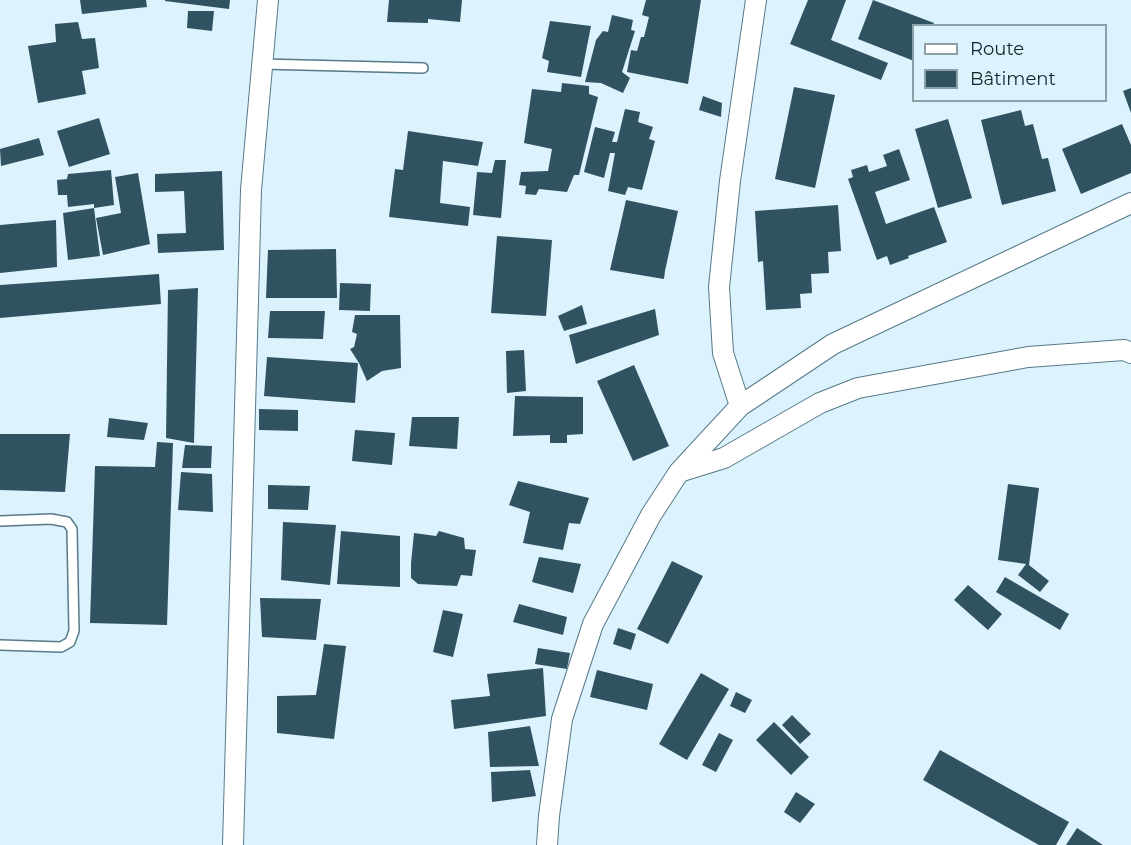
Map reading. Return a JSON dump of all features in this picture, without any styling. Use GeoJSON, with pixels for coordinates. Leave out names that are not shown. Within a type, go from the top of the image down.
{"type":"FeatureCollection","features":[{"type":"Feature","properties":{"kind":"street"},"geometry":{"type":"LineString","coordinates":[[233,845],[251,190],[268,0]]}},
{"type":"Feature","properties":{"kind":"street"},"geometry":{"type":"LineString","coordinates":[[740,406],[723,353],[719,287],[730,181],[756,0]]}},
{"type":"Feature","properties":{"kind":"street"},"geometry":{"type":"LineString","coordinates":[[547,845],[562,719],[592,624],[651,515],[679,472],[740,406],[833,344],[1131,203]]}},
{"type":"Feature","properties":{"kind":"street"},"geometry":{"type":"LineString","coordinates":[[679,472],[724,459],[820,403],[858,388],[1028,357],[1124,350],[1131,353]]}},
{"type":"Feature","properties":{"kind":"lane"},"geometry":{"type":"LineString","coordinates":[[262,64],[423,68]]}},
{"type":"Feature","properties":{"kind":"lane"},"geometry":{"type":"LineString","coordinates":[[0,521],[51,519],[68,522],[72,529],[74,631],[70,642],[61,648],[0,645]]}},
{"type":"Feature","properties":{"kind":"building"},"geometry":{"type":"Polygon","coordinates":[[[80,0],[146,0],[147,7],[82,14],[80,0]]]}},
{"type":"Feature","properties":{"kind":"building"},"geometry":{"type":"Polygon","coordinates":[[[165,0],[230,0],[229,9],[165,0]]]}},
{"type":"Feature","properties":{"kind":"building"},"geometry":{"type":"Polygon","coordinates":[[[389,0],[462,0],[460,22],[428,19],[428,23],[387,22],[389,0]]]}},
{"type":"Feature","properties":{"kind":"building"},"geometry":{"type":"Polygon","coordinates":[[[646,0],[701,0],[688,84],[627,72],[631,50],[637,51],[641,37],[644,37],[649,17],[642,15],[646,0]]]}},
{"type":"Feature","properties":{"kind":"building"},"geometry":{"type":"Polygon","coordinates":[[[808,0],[846,0],[831,40],[888,63],[881,80],[790,44],[808,0]]]}},
{"type":"Feature","properties":{"kind":"building"},"geometry":{"type":"Polygon","coordinates":[[[873,0],[934,23],[912,24],[912,60],[858,39],[873,0]]]}},
{"type":"Feature","properties":{"kind":"building"},"geometry":{"type":"Polygon","coordinates":[[[188,11],[214,11],[212,31],[187,28],[188,11]]]}},
{"type":"Feature","properties":{"kind":"building"},"geometry":{"type":"Polygon","coordinates":[[[612,15],[633,20],[631,30],[635,31],[622,72],[630,78],[623,93],[601,83],[585,82],[596,40],[603,31],[608,32],[612,15]]]}},
{"type":"Feature","properties":{"kind":"building"},"geometry":{"type":"Polygon","coordinates":[[[550,21],[591,26],[581,77],[547,72],[549,61],[542,58],[550,21]]]}},
{"type":"Feature","properties":{"kind":"building"},"geometry":{"type":"Polygon","coordinates":[[[78,22],[82,39],[95,38],[99,68],[82,71],[86,94],[38,103],[28,46],[56,42],[55,24],[78,22]]]}},
{"type":"Feature","properties":{"kind":"building"},"geometry":{"type":"Polygon","coordinates":[[[562,83],[589,86],[589,94],[598,97],[579,175],[574,175],[567,192],[539,189],[536,195],[525,194],[526,186],[519,185],[521,172],[548,171],[552,149],[524,143],[532,89],[561,92],[562,83]]]}},
{"type":"Feature","properties":{"kind":"building"},"geometry":{"type":"Polygon","coordinates":[[[794,87],[835,95],[815,188],[775,179],[794,87]]]}},
{"type":"Feature","properties":{"kind":"building"},"geometry":{"type":"Polygon","coordinates":[[[1131,88],[1131,113],[1123,91],[1131,88]]]}},
{"type":"Feature","properties":{"kind":"building"},"geometry":{"type":"Polygon","coordinates":[[[703,96],[722,103],[721,117],[699,110],[703,96]]]}},
{"type":"Feature","properties":{"kind":"building"},"geometry":{"type":"Polygon","coordinates":[[[625,109],[640,112],[638,122],[653,127],[649,139],[655,141],[642,190],[628,187],[625,195],[608,191],[615,153],[610,153],[604,178],[584,172],[595,127],[615,132],[612,142],[617,142],[625,109]]]}},
{"type":"Feature","properties":{"kind":"building"},"geometry":{"type":"Polygon","coordinates":[[[1021,110],[1025,126],[1033,124],[1042,159],[1048,158],[1056,191],[1002,205],[981,120],[1021,110]]]}},
{"type":"Feature","properties":{"kind":"building"},"geometry":{"type":"Polygon","coordinates":[[[99,118],[110,154],[69,167],[57,131],[99,118]]]}},
{"type":"Feature","properties":{"kind":"building"},"geometry":{"type":"Polygon","coordinates":[[[948,119],[972,198],[938,208],[915,129],[948,119]]]}},
{"type":"Feature","properties":{"kind":"building"},"geometry":{"type":"Polygon","coordinates":[[[1122,124],[1131,145],[1131,173],[1081,194],[1062,149],[1122,124]]]}},
{"type":"Feature","properties":{"kind":"building"},"geometry":{"type":"Polygon","coordinates":[[[408,131],[483,142],[478,166],[443,161],[440,203],[470,207],[468,226],[389,217],[395,169],[403,170],[408,131]]]}},
{"type":"Feature","properties":{"kind":"building"},"geometry":{"type":"Polygon","coordinates":[[[39,138],[44,155],[1,166],[0,149],[39,138]]]}},
{"type":"Feature","properties":{"kind":"building"},"geometry":{"type":"Polygon","coordinates":[[[899,149],[910,180],[875,192],[886,224],[934,207],[947,242],[890,265],[887,256],[877,260],[848,179],[853,177],[851,170],[867,165],[869,172],[887,166],[883,155],[899,149]]]}},
{"type":"Feature","properties":{"kind":"building"},"geometry":{"type":"Polygon","coordinates":[[[495,160],[506,160],[501,218],[473,215],[477,172],[492,173],[495,160]]]}},
{"type":"Feature","properties":{"kind":"building"},"geometry":{"type":"Polygon","coordinates":[[[111,170],[114,205],[94,208],[94,204],[68,207],[67,195],[58,195],[57,180],[67,179],[68,174],[111,170]]]}},
{"type":"Feature","properties":{"kind":"building"},"geometry":{"type":"Polygon","coordinates":[[[222,171],[224,250],[158,253],[157,234],[186,233],[184,191],[155,192],[155,174],[222,171]]]}},
{"type":"Feature","properties":{"kind":"building"},"geometry":{"type":"Polygon","coordinates":[[[138,173],[150,244],[103,255],[96,218],[121,213],[115,177],[138,173]]]}},
{"type":"Feature","properties":{"kind":"building"},"geometry":{"type":"Polygon","coordinates":[[[626,200],[678,211],[664,279],[610,270],[626,200]]]}},
{"type":"Feature","properties":{"kind":"building"},"geometry":{"type":"Polygon","coordinates":[[[838,205],[841,251],[828,252],[829,273],[811,274],[812,293],[800,294],[801,308],[766,310],[763,261],[758,262],[755,211],[838,205]]]}},
{"type":"Feature","properties":{"kind":"building"},"geometry":{"type":"Polygon","coordinates":[[[94,208],[100,256],[68,260],[63,213],[94,208]]]}},
{"type":"Feature","properties":{"kind":"building"},"geometry":{"type":"Polygon","coordinates":[[[56,220],[57,267],[0,273],[0,225],[56,220]]]}},
{"type":"Feature","properties":{"kind":"building"},"geometry":{"type":"Polygon","coordinates":[[[497,236],[552,240],[546,316],[491,313],[497,236]]]}},
{"type":"Feature","properties":{"kind":"building"},"geometry":{"type":"Polygon","coordinates":[[[336,249],[337,298],[266,298],[268,250],[336,249]]]}},
{"type":"Feature","properties":{"kind":"building"},"geometry":{"type":"Polygon","coordinates":[[[159,274],[161,304],[0,318],[0,285],[159,274]]]}},
{"type":"Feature","properties":{"kind":"building"},"geometry":{"type":"Polygon","coordinates":[[[340,283],[371,284],[370,311],[339,310],[340,283]]]}},
{"type":"Feature","properties":{"kind":"building"},"geometry":{"type":"Polygon","coordinates":[[[198,288],[194,443],[166,438],[168,290],[198,288]]]}},
{"type":"Feature","properties":{"kind":"building"},"geometry":{"type":"Polygon","coordinates":[[[582,305],[587,324],[564,331],[558,316],[582,305]]]}},
{"type":"Feature","properties":{"kind":"building"},"geometry":{"type":"Polygon","coordinates":[[[655,309],[659,335],[576,364],[569,335],[655,309]]]}},
{"type":"Feature","properties":{"kind":"building"},"geometry":{"type":"Polygon","coordinates":[[[270,311],[325,311],[323,339],[268,338],[270,311]]]}},
{"type":"Feature","properties":{"kind":"building"},"geometry":{"type":"Polygon","coordinates":[[[355,315],[400,315],[401,368],[382,371],[367,381],[350,349],[354,347],[357,334],[352,332],[355,315]]]}},
{"type":"Feature","properties":{"kind":"building"},"geometry":{"type":"Polygon","coordinates":[[[524,350],[526,391],[507,393],[506,351],[524,350]]]}},
{"type":"Feature","properties":{"kind":"building"},"geometry":{"type":"Polygon","coordinates":[[[267,357],[358,363],[355,403],[264,396],[267,357]]]}},
{"type":"Feature","properties":{"kind":"building"},"geometry":{"type":"Polygon","coordinates":[[[634,365],[669,446],[633,461],[597,381],[634,365]]]}},
{"type":"Feature","properties":{"kind":"building"},"geometry":{"type":"Polygon","coordinates":[[[515,396],[583,397],[583,434],[567,435],[567,443],[550,443],[550,435],[513,436],[515,396]]]}},
{"type":"Feature","properties":{"kind":"building"},"geometry":{"type":"Polygon","coordinates":[[[259,409],[298,410],[298,431],[259,430],[259,409]]]}},
{"type":"Feature","properties":{"kind":"building"},"geometry":{"type":"Polygon","coordinates":[[[412,417],[459,417],[457,449],[409,446],[412,417]]]}},
{"type":"Feature","properties":{"kind":"building"},"geometry":{"type":"Polygon","coordinates":[[[109,418],[148,423],[144,440],[107,437],[109,418]]]}},
{"type":"Feature","properties":{"kind":"building"},"geometry":{"type":"Polygon","coordinates":[[[355,430],[395,433],[392,465],[352,461],[355,430]]]}},
{"type":"Feature","properties":{"kind":"building"},"geometry":{"type":"Polygon","coordinates":[[[0,434],[70,434],[65,492],[0,490],[0,434]]]}},
{"type":"Feature","properties":{"kind":"building"},"geometry":{"type":"Polygon","coordinates":[[[157,442],[173,443],[167,625],[90,623],[95,466],[155,467],[157,442]]]}},
{"type":"Feature","properties":{"kind":"building"},"geometry":{"type":"Polygon","coordinates":[[[185,445],[212,446],[211,468],[182,468],[185,445]]]}},
{"type":"Feature","properties":{"kind":"building"},"geometry":{"type":"Polygon","coordinates":[[[181,472],[212,474],[213,512],[178,510],[181,472]]]}},
{"type":"Feature","properties":{"kind":"building"},"geometry":{"type":"Polygon","coordinates":[[[518,481],[589,498],[580,524],[569,523],[563,550],[523,543],[530,512],[509,505],[518,481]]]}},
{"type":"Feature","properties":{"kind":"building"},"geometry":{"type":"Polygon","coordinates":[[[1008,484],[1039,488],[1029,565],[1049,581],[1040,592],[1018,575],[1026,564],[998,560],[1008,484]]]}},
{"type":"Feature","properties":{"kind":"building"},"geometry":{"type":"Polygon","coordinates":[[[268,485],[310,486],[308,510],[268,509],[268,485]]]}},
{"type":"Feature","properties":{"kind":"building"},"geometry":{"type":"Polygon","coordinates":[[[283,522],[336,525],[330,585],[281,580],[283,522]]]}},
{"type":"Feature","properties":{"kind":"building"},"geometry":{"type":"Polygon","coordinates":[[[341,531],[400,536],[400,587],[337,584],[341,531]]]}},
{"type":"Feature","properties":{"kind":"building"},"geometry":{"type":"Polygon","coordinates":[[[439,531],[464,538],[465,549],[476,550],[472,576],[461,575],[457,586],[418,584],[411,578],[414,533],[436,536],[439,531]]]}},
{"type":"Feature","properties":{"kind":"building"},"geometry":{"type":"Polygon","coordinates":[[[539,557],[581,564],[573,593],[532,582],[539,557]]]}},
{"type":"Feature","properties":{"kind":"building"},"geometry":{"type":"Polygon","coordinates":[[[672,561],[703,576],[668,644],[637,629],[672,561]]]}},
{"type":"Feature","properties":{"kind":"building"},"geometry":{"type":"Polygon","coordinates":[[[1005,577],[1069,614],[1060,630],[996,592],[1005,577]]]}},
{"type":"Feature","properties":{"kind":"building"},"geometry":{"type":"Polygon","coordinates":[[[968,585],[1002,614],[988,630],[954,600],[968,585]]]}},
{"type":"Feature","properties":{"kind":"building"},"geometry":{"type":"Polygon","coordinates":[[[260,598],[321,599],[316,640],[262,637],[260,598]]]}},
{"type":"Feature","properties":{"kind":"building"},"geometry":{"type":"Polygon","coordinates":[[[519,604],[567,617],[563,635],[513,622],[519,604]]]}},
{"type":"Feature","properties":{"kind":"building"},"geometry":{"type":"Polygon","coordinates":[[[443,610],[463,614],[453,657],[433,652],[443,610]]]}},
{"type":"Feature","properties":{"kind":"building"},"geometry":{"type":"Polygon","coordinates":[[[618,628],[636,634],[631,650],[613,644],[618,628]]]}},
{"type":"Feature","properties":{"kind":"building"},"geometry":{"type":"Polygon","coordinates":[[[324,644],[346,646],[334,739],[277,733],[277,696],[316,695],[324,644]]]}},
{"type":"Feature","properties":{"kind":"building"},"geometry":{"type":"Polygon","coordinates":[[[538,648],[570,653],[567,669],[535,664],[538,648]]]}},
{"type":"Feature","properties":{"kind":"building"},"geometry":{"type":"Polygon","coordinates":[[[543,668],[546,716],[454,729],[451,700],[490,696],[487,674],[543,668]]]}},
{"type":"Feature","properties":{"kind":"building"},"geometry":{"type":"Polygon","coordinates":[[[597,670],[653,684],[647,710],[590,697],[597,670]]]}},
{"type":"Feature","properties":{"kind":"building"},"geometry":{"type":"Polygon","coordinates":[[[701,673],[729,689],[687,760],[659,744],[701,673]]]}},
{"type":"Feature","properties":{"kind":"building"},"geometry":{"type":"Polygon","coordinates":[[[736,692],[752,700],[745,713],[730,706],[736,692]]]}},
{"type":"Feature","properties":{"kind":"building"},"geometry":{"type":"Polygon","coordinates":[[[792,715],[811,734],[800,744],[782,725],[792,715]]]}},
{"type":"Feature","properties":{"kind":"building"},"geometry":{"type":"Polygon","coordinates":[[[774,722],[809,757],[791,775],[756,740],[774,722]]]}},
{"type":"Feature","properties":{"kind":"building"},"geometry":{"type":"Polygon","coordinates":[[[530,726],[539,766],[490,767],[488,732],[530,726]]]}},
{"type":"Feature","properties":{"kind":"building"},"geometry":{"type":"Polygon","coordinates":[[[719,733],[733,740],[716,772],[702,765],[719,733]]]}},
{"type":"Feature","properties":{"kind":"building"},"geometry":{"type":"Polygon","coordinates":[[[940,750],[1069,822],[1056,845],[1039,845],[923,780],[940,750]]]}},
{"type":"Feature","properties":{"kind":"building"},"geometry":{"type":"Polygon","coordinates":[[[530,770],[536,796],[492,802],[491,772],[530,770]]]}},
{"type":"Feature","properties":{"kind":"building"},"geometry":{"type":"Polygon","coordinates":[[[796,792],[815,804],[800,823],[784,812],[796,792]]]}},
{"type":"Feature","properties":{"kind":"building"},"geometry":{"type":"Polygon","coordinates":[[[1077,828],[1103,845],[1066,845],[1077,828]]]}}]}
